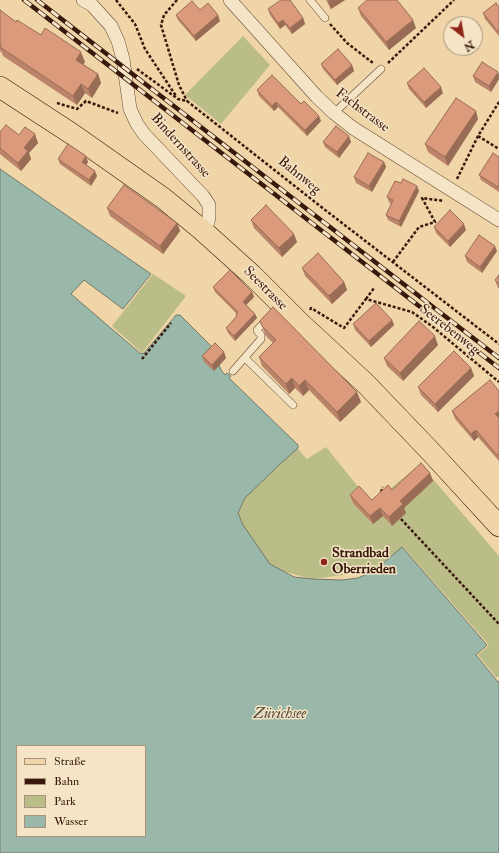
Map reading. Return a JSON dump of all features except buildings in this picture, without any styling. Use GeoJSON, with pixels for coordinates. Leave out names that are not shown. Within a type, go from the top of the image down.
{"type":"FeatureCollection","features":[{"type":"Feature","properties":{"kind":"main road","name":"Seestrasse"},"geometry":{"type":"LineString","coordinates":[[0,87],[72,134],[157,194],[202,230],[252,275],[277,308],[371,388],[499,526]]}},
{"type":"Feature","properties":{"kind":"street","name":"Bindernstrasse"},"geometry":{"type":"LineString","coordinates":[[83,0],[92,5],[111,26],[118,41],[123,59],[130,109],[137,124],[144,134],[203,196],[209,205],[210,217],[202,230]]}},
{"type":"Feature","properties":{"kind":"street","name":"Fachstrasse"},"geometry":{"type":"LineString","coordinates":[[230,0],[317,97],[334,113],[360,132],[499,220]]}},
{"type":"Feature","properties":{"kind":"lane"},"geometry":{"type":"LineString","coordinates":[[310,0],[325,18]]}},
{"type":"Feature","properties":{"kind":"lane"},"geometry":{"type":"LineString","coordinates":[[334,113],[381,69]]}},
{"type":"Feature","properties":{"kind":"lane"},"geometry":{"type":"LineString","coordinates":[[233,371],[261,339],[258,330],[277,308]]}},
{"type":"Feature","properties":{"kind":"lane"},"geometry":{"type":"LineString","coordinates":[[245,358],[293,404]]}},
{"type":"Feature","properties":{"kind":"path"},"geometry":{"type":"LineString","coordinates":[[116,0],[135,24],[145,49],[178,99]]}},
{"type":"Feature","properties":{"kind":"path"},"geometry":{"type":"LineString","coordinates":[[177,0],[164,15],[161,25],[179,85],[187,101]]}},
{"type":"Feature","properties":{"kind":"path"},"geometry":{"type":"LineString","coordinates":[[325,18],[347,43],[381,69],[454,0]]}},
{"type":"Feature","properties":{"kind":"path"},"geometry":{"type":"LineString","coordinates":[[137,69],[178,99]]}},
{"type":"Feature","properties":{"kind":"path","name":"Bahnweg"},"geometry":{"type":"LineString","coordinates":[[178,99],[187,101],[499,344]]}},
{"type":"Feature","properties":{"kind":"path"},"geometry":{"type":"LineString","coordinates":[[54,102],[77,109],[86,101],[122,115]]}},
{"type":"Feature","properties":{"kind":"path"},"geometry":{"type":"LineString","coordinates":[[456,180],[478,136],[499,102]]}},
{"type":"Feature","properties":{"kind":"path"},"geometry":{"type":"LineString","coordinates":[[478,136],[499,149]]}},
{"type":"Feature","properties":{"kind":"path"},"geometry":{"type":"LineString","coordinates":[[393,262],[419,227],[435,222],[422,198],[450,202]]}},
{"type":"Feature","properties":{"kind":"path"},"geometry":{"type":"LineString","coordinates":[[308,313],[311,308],[344,328],[374,288]]}},
{"type":"Feature","properties":{"kind":"path","name":"Seerebenweg"},"geometry":{"type":"LineString","coordinates":[[366,299],[412,312],[433,327],[499,382]]}},
{"type":"Feature","properties":{"kind":"path"},"geometry":{"type":"LineString","coordinates":[[142,359],[171,323]]}},
{"type":"Feature","properties":{"kind":"path"},"geometry":{"type":"LineString","coordinates":[[381,492],[383,487]]}},
{"type":"Feature","properties":{"kind":"path"},"geometry":{"type":"LineString","coordinates":[[401,519],[499,623]]}},
{"type":"Feature","properties":{"kind":"green space"},"geometry":{"type":"Polygon","coordinates":[[[243,36],[270,65],[221,124],[185,95],[243,36]]]}},
{"type":"Feature","properties":{"kind":"green space"},"geometry":{"type":"Polygon","coordinates":[[[153,274],[186,296],[142,353],[112,326],[153,274]]]}},
{"type":"Feature","properties":{"kind":"green space","name":"Strandbad Oberrieden"},"geometry":{"type":"Polygon","coordinates":[[[295,446],[307,459],[326,447],[372,504],[420,464],[499,556],[499,677],[496,677],[478,655],[489,645],[403,547],[374,571],[312,579],[267,567],[230,511],[295,446]]]}},
{"type":"Feature","properties":{"kind":"water","name":"Zürichsee"},"geometry":{"type":"Polygon","coordinates":[[[0,169],[151,274],[123,309],[84,280],[71,294],[141,354],[144,353],[176,315],[180,315],[212,347],[221,370],[225,375],[227,373],[231,376],[229,378],[298,445],[298,448],[245,498],[238,513],[243,525],[270,564],[294,577],[342,580],[358,578],[374,571],[402,547],[487,645],[476,655],[498,682],[499,681],[499,853],[0,853],[0,169]]]}},
{"type":"Feature","properties":{"kind":"railway"},"geometry":{"type":"LineString","coordinates":[[24,0],[499,368]]}},
{"type":"Feature","properties":{"kind":"railway"},"geometry":{"type":"LineString","coordinates":[[37,0],[499,358]]}},
{"type":"Feature","properties":{"kind":"place","name":"Strandbad Oberrieden"},"geometry":{"type":"Point","coordinates":[324,562]}}]}
